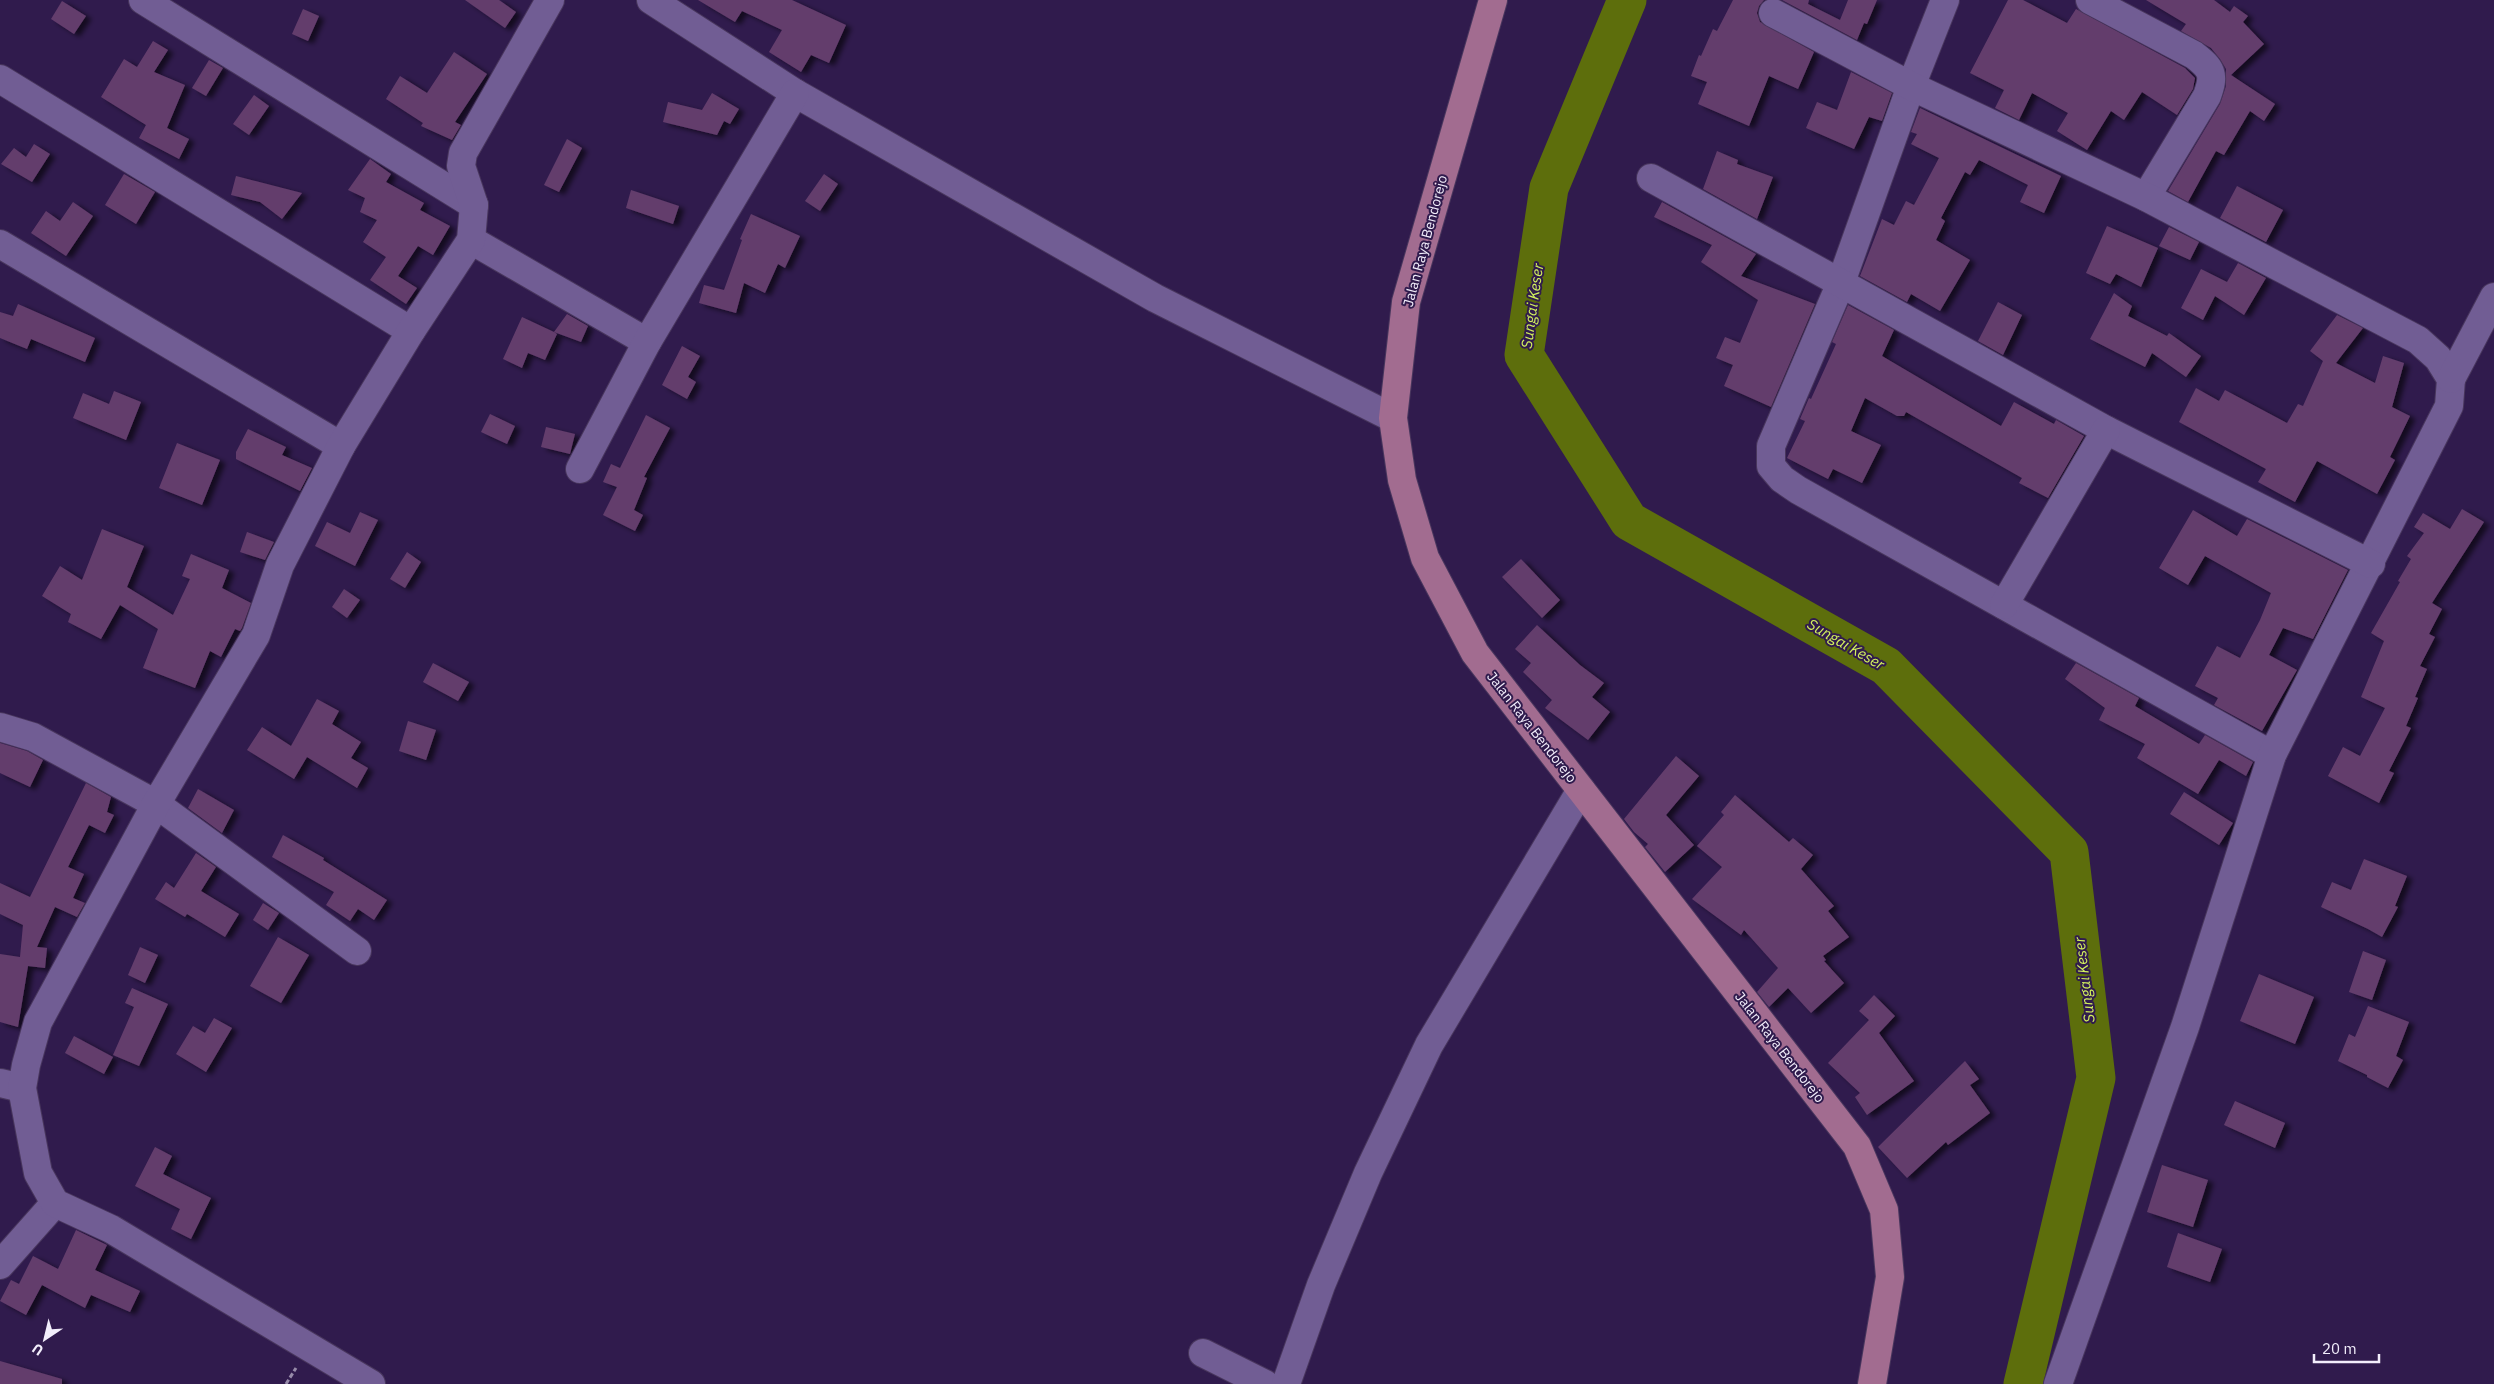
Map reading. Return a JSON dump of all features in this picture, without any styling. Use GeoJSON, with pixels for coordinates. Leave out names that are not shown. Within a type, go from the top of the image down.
{"type":"FeatureCollection","features":[{"type":"Feature","properties":{"kind":"main road","name":"Jalan Raya Bendorejo"},"geometry":{"type":"LineString","coordinates":[[1493,0],[1406,302],[1393,418],[1402,480],[1425,558],[1475,653],[1857,1146],[1884,1210],[1890,1277],[1872,1384]]}},
{"type":"Feature","properties":{"kind":"street"},"geometry":{"type":"LineString","coordinates":[[143,0],[474,205]]}},
{"type":"Feature","properties":{"kind":"street"},"geometry":{"type":"LineString","coordinates":[[371,1384],[111,1229],[55,1203],[38,1173],[11,1086],[26,1065],[38,1022],[91,921],[156,804],[256,635],[280,566],[341,446],[411,330],[471,240],[474,205],[461,166],[463,153],[550,0]]}},
{"type":"Feature","properties":{"kind":"street"},"geometry":{"type":"LineString","coordinates":[[651,0],[795,93],[1155,298],[1393,418]]}},
{"type":"Feature","properties":{"kind":"street"},"geometry":{"type":"LineString","coordinates":[[1945,0],[1911,86],[1840,284],[1771,446],[1771,466],[1782,478],[1798,490],[2272,755]]}},
{"type":"Feature","properties":{"kind":"street"},"geometry":{"type":"LineString","coordinates":[[2090,0],[2194,55],[2209,66],[2212,81],[2207,96],[2146,197]]}},
{"type":"Feature","properties":{"kind":"street"},"geometry":{"type":"LineString","coordinates":[[1773,13],[1911,86],[2146,197],[2418,340],[2438,358],[2451,379]]}},
{"type":"Feature","properties":{"kind":"street"},"geometry":{"type":"LineString","coordinates":[[0,79],[411,330]]}},
{"type":"Feature","properties":{"kind":"street"},"geometry":{"type":"LineString","coordinates":[[580,469],[647,342],[795,93]]}},
{"type":"Feature","properties":{"kind":"street"},"geometry":{"type":"LineString","coordinates":[[1651,178],[2106,430],[2371,564]]}},
{"type":"Feature","properties":{"kind":"street"},"geometry":{"type":"LineString","coordinates":[[471,240],[647,342]]}},
{"type":"Feature","properties":{"kind":"street"},"geometry":{"type":"LineString","coordinates":[[0,244],[341,446]]}},
{"type":"Feature","properties":{"kind":"street"},"geometry":{"type":"LineString","coordinates":[[2058,1384],[2185,1027],[2272,755],[2450,406],[2451,379],[2494,297]]}},
{"type":"Feature","properties":{"kind":"street"},"geometry":{"type":"LineString","coordinates":[[2004,605],[2106,430]]}},
{"type":"Feature","properties":{"kind":"street"},"geometry":{"type":"LineString","coordinates":[[0,727],[33,737],[156,804],[357,951]]}},
{"type":"Feature","properties":{"kind":"street"},"geometry":{"type":"LineString","coordinates":[[1286,1384],[1321,1284],[1368,1173],[1429,1045],[1581,790]]}},
{"type":"Feature","properties":{"kind":"street"},"geometry":{"type":"LineString","coordinates":[[0,1265],[55,1203]]}},
{"type":"Feature","properties":{"kind":"street"},"geometry":{"type":"LineString","coordinates":[[1203,1353],[1265,1384]]}},
{"type":"Feature","properties":{"kind":"building"},"geometry":{"type":"Polygon","coordinates":[[[465,0],[499,0],[516,12],[505,28],[465,0]]]}},
{"type":"Feature","properties":{"kind":"building"},"geometry":{"type":"Polygon","coordinates":[[[698,0],[792,0],[846,25],[829,63],[811,55],[801,72],[769,52],[782,30],[742,11],[735,22],[698,0]]]}},
{"type":"Feature","properties":{"kind":"building"},"geometry":{"type":"Polygon","coordinates":[[[1733,0],[1764,0],[1759,6],[1757,13],[1760,22],[1814,52],[1798,89],[1769,76],[1749,126],[1698,104],[1707,82],[1691,76],[1699,55],[1701,56],[1713,29],[1717,31],[1733,0]]]}},
{"type":"Feature","properties":{"kind":"building"},"geometry":{"type":"Polygon","coordinates":[[[1782,0],[1809,0],[1808,4],[1840,20],[1848,0],[1877,0],[1867,24],[1864,23],[1857,40],[1782,0]]]}},
{"type":"Feature","properties":{"kind":"building"},"geometry":{"type":"Polygon","coordinates":[[[2008,0],[2023,0],[2067,23],[2076,9],[2185,68],[2195,78],[2193,89],[2177,115],[2142,92],[2124,120],[2111,111],[2087,150],[2057,131],[2068,113],[2032,93],[2019,120],[1995,108],[2004,90],[1970,73],[2008,0]]]}},
{"type":"Feature","properties":{"kind":"building"},"geometry":{"type":"Polygon","coordinates":[[[2146,0],[2214,0],[2230,12],[2234,6],[2248,16],[2243,22],[2264,44],[2231,75],[2275,104],[2264,121],[2250,111],[2224,155],[2216,151],[2188,202],[2168,191],[2220,104],[2226,86],[2226,69],[2211,48],[2181,31],[2186,24],[2146,0]]]}},
{"type":"Feature","properties":{"kind":"building"},"geometry":{"type":"Polygon","coordinates":[[[62,1],[86,16],[74,34],[51,19],[62,1]]]}},
{"type":"Feature","properties":{"kind":"building"},"geometry":{"type":"Polygon","coordinates":[[[303,9],[319,16],[308,41],[292,34],[303,9]]]}},
{"type":"Feature","properties":{"kind":"building"},"geometry":{"type":"Polygon","coordinates":[[[153,41],[168,50],[154,72],[185,85],[167,128],[189,139],[179,159],[139,138],[146,125],[101,97],[124,59],[137,67],[153,41]]]}},
{"type":"Feature","properties":{"kind":"building"},"geometry":{"type":"Polygon","coordinates":[[[454,52],[487,74],[455,122],[461,125],[452,140],[421,126],[423,123],[386,99],[400,76],[427,93],[454,52]]]}},
{"type":"Feature","properties":{"kind":"building"},"geometry":{"type":"Polygon","coordinates":[[[209,60],[223,68],[206,96],[192,88],[209,60]]]}},
{"type":"Feature","properties":{"kind":"building"},"geometry":{"type":"Polygon","coordinates":[[[1851,72],[1892,93],[1882,121],[1869,117],[1854,149],[1806,128],[1817,102],[1837,110],[1851,72]]]}},
{"type":"Feature","properties":{"kind":"building"},"geometry":{"type":"Polygon","coordinates":[[[712,93],[739,109],[730,124],[724,121],[717,135],[663,122],[668,102],[702,110],[712,93]]]}},
{"type":"Feature","properties":{"kind":"building"},"geometry":{"type":"Polygon","coordinates":[[[254,95],[269,106],[249,135],[233,124],[254,95]]]}},
{"type":"Feature","properties":{"kind":"building"},"geometry":{"type":"Polygon","coordinates":[[[1920,108],[2061,176],[2044,213],[2020,202],[2028,185],[1979,160],[1970,175],[1965,172],[1941,218],[1945,221],[1936,240],[1970,260],[1940,311],[1911,294],[1907,302],[1860,276],[1882,219],[1894,225],[1906,201],[1914,205],[1939,158],[1911,144],[1917,134],[1911,132],[1920,108]]]}},
{"type":"Feature","properties":{"kind":"building"},"geometry":{"type":"Polygon","coordinates":[[[567,139],[582,148],[559,192],[544,185],[567,139]]]}},
{"type":"Feature","properties":{"kind":"building"},"geometry":{"type":"Polygon","coordinates":[[[34,144],[50,154],[32,182],[1,164],[14,148],[26,157],[34,144]]]}},
{"type":"Feature","properties":{"kind":"building"},"geometry":{"type":"Polygon","coordinates":[[[1717,151],[1738,160],[1737,164],[1773,177],[1757,219],[1703,189],[1717,151]]]}},
{"type":"Feature","properties":{"kind":"building"},"geometry":{"type":"Polygon","coordinates":[[[370,159],[391,174],[386,182],[424,203],[420,210],[450,226],[433,255],[418,246],[398,276],[417,288],[406,304],[370,280],[386,257],[363,242],[377,220],[360,212],[365,198],[348,190],[370,159]]]}},
{"type":"Feature","properties":{"kind":"building"},"geometry":{"type":"Polygon","coordinates":[[[124,174],[155,192],[136,224],[105,205],[124,174]]]}},
{"type":"Feature","properties":{"kind":"building"},"geometry":{"type":"Polygon","coordinates":[[[824,174],[838,184],[820,211],[805,201],[824,174]]]}},
{"type":"Feature","properties":{"kind":"building"},"geometry":{"type":"Polygon","coordinates":[[[236,176],[302,193],[282,219],[260,202],[231,195],[236,176]]]}},
{"type":"Feature","properties":{"kind":"building"},"geometry":{"type":"Polygon","coordinates":[[[2237,186],[2283,210],[2266,242],[2220,218],[2237,186]]]}},
{"type":"Feature","properties":{"kind":"building"},"geometry":{"type":"Polygon","coordinates":[[[631,190],[679,206],[673,224],[626,208],[631,190]]]}},
{"type":"Feature","properties":{"kind":"building"},"geometry":{"type":"Polygon","coordinates":[[[73,202],[93,216],[66,256],[31,233],[46,211],[60,221],[73,202]]]}},
{"type":"Feature","properties":{"kind":"building"},"geometry":{"type":"Polygon","coordinates":[[[1662,202],[1756,254],[1741,276],[1815,304],[1771,407],[1724,386],[1733,365],[1716,358],[1725,337],[1740,343],[1758,300],[1701,262],[1712,245],[1654,217],[1662,202]]]}},
{"type":"Feature","properties":{"kind":"building"},"geometry":{"type":"Polygon","coordinates":[[[751,214],[800,236],[785,268],[778,264],[765,293],[744,283],[736,313],[699,303],[704,285],[724,290],[742,240],[740,239],[751,214]]]}},
{"type":"Feature","properties":{"kind":"building"},"geometry":{"type":"Polygon","coordinates":[[[2107,226],[2158,248],[2141,287],[2116,274],[2110,284],[2086,273],[2107,226]]]}},
{"type":"Feature","properties":{"kind":"building"},"geometry":{"type":"Polygon","coordinates":[[[2169,227],[2199,242],[2190,260],[2159,246],[2169,227]]]}},
{"type":"Feature","properties":{"kind":"building"},"geometry":{"type":"Polygon","coordinates":[[[2238,263],[2266,278],[2244,315],[2215,296],[2203,320],[2181,308],[2201,269],[2227,282],[2238,263]]]}},
{"type":"Feature","properties":{"kind":"building"},"geometry":{"type":"Polygon","coordinates":[[[2114,293],[2132,306],[2128,316],[2167,336],[2169,333],[2201,356],[2186,377],[2152,353],[2145,367],[2090,339],[2114,293]]]}},
{"type":"Feature","properties":{"kind":"building"},"geometry":{"type":"Polygon","coordinates":[[[1998,302],[2022,315],[2003,355],[1978,341],[1998,302]]]}},
{"type":"Feature","properties":{"kind":"building"},"geometry":{"type":"Polygon","coordinates":[[[18,304],[95,338],[85,362],[31,339],[27,349],[0,338],[0,312],[13,316],[18,304]]]}},
{"type":"Feature","properties":{"kind":"building"},"geometry":{"type":"Polygon","coordinates":[[[1848,305],[1894,330],[1882,356],[2001,426],[2014,402],[2054,424],[2056,420],[2084,436],[2048,498],[2019,483],[2022,478],[1906,412],[1904,416],[1897,416],[1865,398],[1851,431],[1881,445],[1862,483],[1833,469],[1828,479],[1787,458],[1805,421],[1800,419],[1809,398],[1811,399],[1836,344],[1832,342],[1848,305]]]}},
{"type":"Feature","properties":{"kind":"building"},"geometry":{"type":"Polygon","coordinates":[[[567,314],[588,326],[581,342],[554,332],[567,314]]]}},
{"type":"Feature","properties":{"kind":"building"},"geometry":{"type":"Polygon","coordinates":[[[2337,315],[2363,328],[2336,363],[2375,383],[2383,356],[2404,363],[2392,407],[2410,416],[2390,457],[2395,460],[2377,494],[2317,461],[2295,502],[2258,482],[2266,469],[2179,422],[2196,388],[2219,401],[2225,390],[2287,423],[2298,404],[2303,406],[2323,361],[2310,351],[2337,315]]]}},
{"type":"Feature","properties":{"kind":"building"},"geometry":{"type":"Polygon","coordinates":[[[522,317],[557,334],[545,360],[528,353],[522,368],[503,359],[522,317]]]}},
{"type":"Feature","properties":{"kind":"building"},"geometry":{"type":"Polygon","coordinates":[[[682,346],[700,356],[688,377],[696,382],[687,399],[662,385],[682,346]]]}},
{"type":"Feature","properties":{"kind":"building"},"geometry":{"type":"Polygon","coordinates":[[[114,391],[141,402],[126,440],[73,418],[83,393],[109,404],[114,391]]]}},
{"type":"Feature","properties":{"kind":"building"},"geometry":{"type":"Polygon","coordinates":[[[490,414],[515,426],[507,444],[481,432],[490,414]]]}},
{"type":"Feature","properties":{"kind":"building"},"geometry":{"type":"Polygon","coordinates":[[[646,415],[670,428],[644,477],[647,478],[634,510],[643,515],[635,531],[603,515],[617,487],[603,482],[611,464],[620,468],[646,415]]]}},
{"type":"Feature","properties":{"kind":"building"},"geometry":{"type":"Polygon","coordinates":[[[546,427],[575,434],[570,454],[541,447],[546,427]]]}},
{"type":"Feature","properties":{"kind":"building"},"geometry":{"type":"Polygon","coordinates":[[[248,429],[286,447],[282,455],[312,468],[300,491],[236,459],[236,452],[248,429]]]}},
{"type":"Feature","properties":{"kind":"building"},"geometry":{"type":"Polygon","coordinates":[[[177,443],[220,460],[202,505],[159,488],[177,443]]]}},
{"type":"Feature","properties":{"kind":"building"},"geometry":{"type":"Polygon","coordinates":[[[2462,509],[2484,522],[2432,603],[2442,609],[2429,634],[2435,637],[2420,666],[2427,669],[2415,697],[2418,698],[2406,726],[2411,728],[2389,771],[2394,773],[2379,803],[2328,776],[2343,747],[2360,756],[2385,708],[2361,697],[2384,641],[2371,633],[2411,559],[2407,556],[2424,533],[2414,527],[2423,513],[2450,529],[2462,509]]]}},
{"type":"Feature","properties":{"kind":"building"},"geometry":{"type":"Polygon","coordinates":[[[2193,510],[2237,536],[2247,519],[2348,570],[2313,639],[2283,628],[2269,655],[2297,670],[2262,731],[2214,705],[2218,698],[2195,686],[2217,646],[2240,658],[2260,620],[2271,593],[2205,556],[2188,585],[2159,568],[2193,510]]]}},
{"type":"Feature","properties":{"kind":"building"},"geometry":{"type":"Polygon","coordinates":[[[360,512],[378,520],[355,566],[315,546],[327,522],[350,533],[360,512]]]}},
{"type":"Feature","properties":{"kind":"building"},"geometry":{"type":"Polygon","coordinates":[[[102,529],[144,546],[127,587],[173,615],[190,579],[182,576],[191,554],[229,570],[222,588],[251,603],[242,628],[240,631],[235,629],[221,657],[210,651],[195,688],[143,668],[158,629],[120,605],[101,639],[68,622],[71,614],[42,596],[60,566],[82,580],[102,529]]]}},
{"type":"Feature","properties":{"kind":"building"},"geometry":{"type":"Polygon","coordinates":[[[247,532],[274,542],[265,560],[240,552],[247,532]]]}},
{"type":"Feature","properties":{"kind":"building"},"geometry":{"type":"Polygon","coordinates":[[[407,552],[421,562],[405,588],[390,579],[407,552]]]}},
{"type":"Feature","properties":{"kind":"building"},"geometry":{"type":"Polygon","coordinates":[[[1521,559],[1560,600],[1542,618],[1502,577],[1521,559]]]}},
{"type":"Feature","properties":{"kind":"building"},"geometry":{"type":"Polygon","coordinates":[[[344,589],[360,600],[347,618],[332,607],[344,589]]]}},
{"type":"Feature","properties":{"kind":"building"},"geometry":{"type":"Polygon","coordinates":[[[1537,625],[1580,665],[1604,683],[1592,697],[1610,712],[1588,740],[1545,708],[1552,700],[1523,672],[1531,663],[1515,649],[1537,625]]]}},
{"type":"Feature","properties":{"kind":"building"},"geometry":{"type":"Polygon","coordinates":[[[433,663],[469,682],[458,701],[423,682],[433,663]]]}},
{"type":"Feature","properties":{"kind":"building"},"geometry":{"type":"Polygon","coordinates":[[[2076,663],[2139,698],[2135,706],[2199,744],[2205,735],[2253,762],[2246,776],[2219,760],[2198,794],[2137,758],[2145,744],[2099,720],[2105,708],[2065,679],[2076,663]]]}},
{"type":"Feature","properties":{"kind":"building"},"geometry":{"type":"Polygon","coordinates":[[[317,699],[339,711],[332,724],[361,742],[351,758],[368,768],[357,788],[307,757],[294,779],[247,750],[262,727],[291,746],[317,699]]]}},
{"type":"Feature","properties":{"kind":"building"},"geometry":{"type":"Polygon","coordinates":[[[408,721],[436,730],[426,760],[399,751],[408,721]]]}},
{"type":"Feature","properties":{"kind":"building"},"geometry":{"type":"Polygon","coordinates":[[[0,743],[27,751],[43,760],[30,787],[0,773],[0,743]]]}},
{"type":"Feature","properties":{"kind":"building"},"geometry":{"type":"Polygon","coordinates":[[[1676,756],[1699,776],[1666,815],[1694,845],[1665,872],[1645,847],[1648,844],[1634,832],[1624,819],[1676,756]]]}},
{"type":"Feature","properties":{"kind":"building"},"geometry":{"type":"Polygon","coordinates":[[[86,783],[111,797],[107,812],[114,815],[105,833],[89,825],[68,867],[84,874],[73,898],[85,903],[77,917],[55,907],[37,947],[47,948],[45,968],[28,966],[18,1027],[0,1022],[0,954],[20,957],[23,925],[0,914],[0,883],[30,897],[86,783]]]}},
{"type":"Feature","properties":{"kind":"building"},"geometry":{"type":"Polygon","coordinates":[[[198,789],[234,810],[222,833],[188,808],[198,789]]]}},
{"type":"Feature","properties":{"kind":"building"},"geometry":{"type":"Polygon","coordinates":[[[2184,792],[2233,823],[2219,845],[2170,814],[2184,792]]]}},
{"type":"Feature","properties":{"kind":"building"},"geometry":{"type":"Polygon","coordinates":[[[1735,795],[1789,842],[1793,838],[1813,855],[1801,869],[1834,906],[1828,911],[1849,937],[1823,956],[1826,960],[1824,961],[1844,983],[1811,1013],[1788,988],[1769,1007],[1757,992],[1778,968],[1744,930],[1741,935],[1692,899],[1722,867],[1697,846],[1724,815],[1721,812],[1735,795]]]}},
{"type":"Feature","properties":{"kind":"building"},"geometry":{"type":"Polygon","coordinates":[[[283,835],[324,858],[323,860],[387,900],[374,920],[358,909],[350,921],[326,905],[334,892],[272,857],[283,835]]]}},
{"type":"Feature","properties":{"kind":"building"},"geometry":{"type":"Polygon","coordinates":[[[196,853],[216,867],[201,891],[239,914],[225,937],[187,914],[185,917],[155,899],[166,882],[174,888],[196,853]]]}},
{"type":"Feature","properties":{"kind":"building"},"geometry":{"type":"Polygon","coordinates":[[[2364,859],[2407,876],[2395,906],[2398,907],[2382,937],[2321,907],[2332,882],[2351,890],[2364,859]]]}},
{"type":"Feature","properties":{"kind":"building"},"geometry":{"type":"Polygon","coordinates":[[[263,903],[279,913],[268,930],[253,920],[263,903]]]}},
{"type":"Feature","properties":{"kind":"building"},"geometry":{"type":"Polygon","coordinates":[[[278,937],[309,955],[281,1003],[250,986],[278,937]]]}},
{"type":"Feature","properties":{"kind":"building"},"geometry":{"type":"Polygon","coordinates":[[[140,947],[158,955],[145,983],[128,975],[140,947]]]}},
{"type":"Feature","properties":{"kind":"building"},"geometry":{"type":"Polygon","coordinates":[[[2363,951],[2386,960],[2372,1000],[2349,992],[2363,951]]]}},
{"type":"Feature","properties":{"kind":"building"},"geometry":{"type":"Polygon","coordinates":[[[2259,974],[2314,997],[2295,1044],[2240,1021],[2259,974]]]}},
{"type":"Feature","properties":{"kind":"building"},"geometry":{"type":"Polygon","coordinates":[[[132,988],[168,1004],[139,1066],[113,1055],[134,1007],[125,1003],[132,988]]]}},
{"type":"Feature","properties":{"kind":"building"},"geometry":{"type":"Polygon","coordinates":[[[1874,995],[1895,1016],[1879,1033],[1914,1081],[1867,1115],[1855,1097],[1860,1093],[1828,1063],[1869,1020],[1859,1011],[1874,995]]]}},
{"type":"Feature","properties":{"kind":"building"},"geometry":{"type":"Polygon","coordinates":[[[2368,1006],[2409,1022],[2396,1056],[2403,1060],[2388,1088],[2338,1061],[2349,1034],[2355,1037],[2368,1006]]]}},
{"type":"Feature","properties":{"kind":"building"},"geometry":{"type":"Polygon","coordinates":[[[214,1018],[232,1028],[206,1072],[176,1054],[193,1026],[205,1033],[214,1018]]]}},
{"type":"Feature","properties":{"kind":"building"},"geometry":{"type":"Polygon","coordinates":[[[74,1036],[113,1057],[104,1074],[65,1053],[74,1036]]]}},
{"type":"Feature","properties":{"kind":"building"},"geometry":{"type":"Polygon","coordinates":[[[1965,1061],[1979,1079],[1970,1085],[1990,1113],[1948,1145],[1946,1142],[1907,1178],[1878,1147],[1965,1061]]]}},
{"type":"Feature","properties":{"kind":"building"},"geometry":{"type":"Polygon","coordinates":[[[2235,1101],[2285,1123],[2275,1148],[2224,1125],[2235,1101]]]}},
{"type":"Feature","properties":{"kind":"building"},"geometry":{"type":"Polygon","coordinates":[[[155,1147],[172,1156],[163,1174],[211,1198],[191,1239],[171,1229],[180,1209],[135,1186],[155,1147]]]}},
{"type":"Feature","properties":{"kind":"building"},"geometry":{"type":"Polygon","coordinates":[[[2162,1165],[2208,1180],[2193,1227],[2147,1212],[2162,1165]]]}},
{"type":"Feature","properties":{"kind":"building"},"geometry":{"type":"Polygon","coordinates":[[[76,1230],[107,1245],[95,1270],[140,1291],[130,1312],[91,1295],[85,1308],[42,1285],[26,1315],[0,1301],[11,1280],[19,1284],[33,1256],[58,1269],[76,1230]]]}},
{"type":"Feature","properties":{"kind":"building"},"geometry":{"type":"Polygon","coordinates":[[[2178,1233],[2222,1249],[2210,1282],[2167,1267],[2178,1233]]]}},
{"type":"Feature","properties":{"kind":"building"},"geometry":{"type":"Polygon","coordinates":[[[0,1361],[62,1379],[62,1384],[0,1384],[0,1361]]]}},
{"type":"Feature","properties":{"kind":"waterway","name":"Sungai Keser"},"geometry":{"type":"LineString","coordinates":[[1627,0],[1549,188],[1524,355],[1629,521],[1886,666],[2069,852],[2096,1078],[2023,1384]]}}]}
